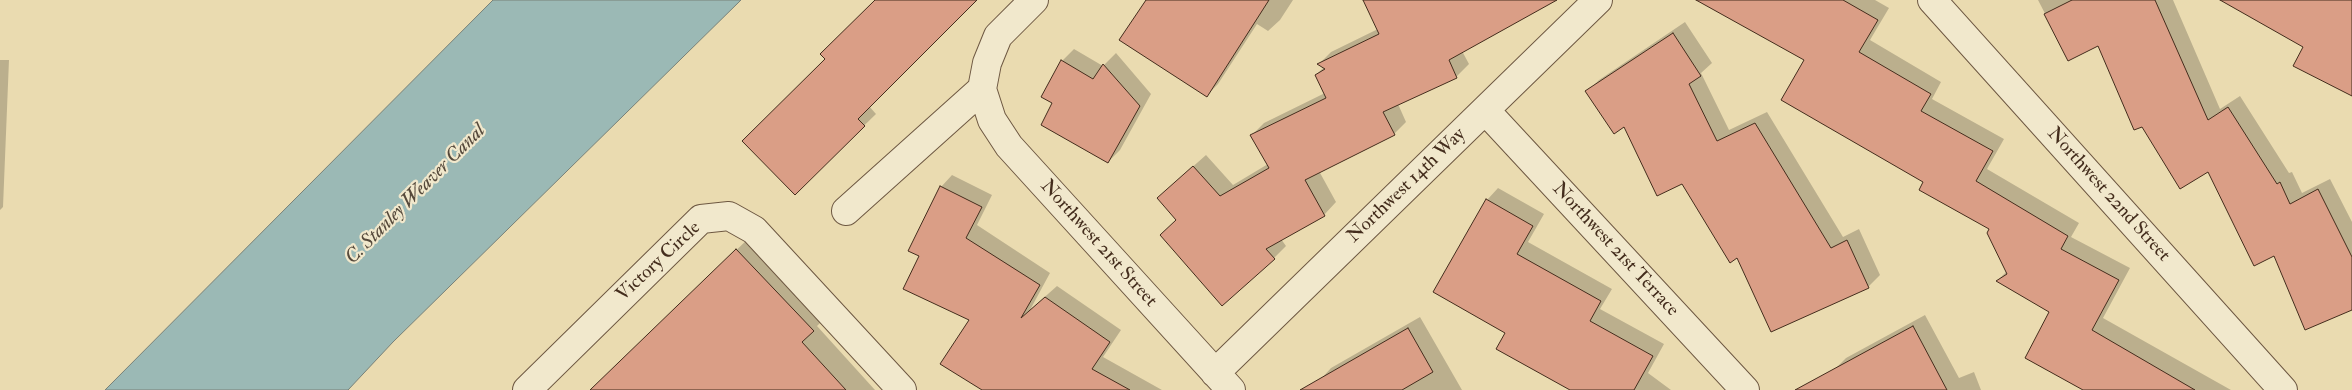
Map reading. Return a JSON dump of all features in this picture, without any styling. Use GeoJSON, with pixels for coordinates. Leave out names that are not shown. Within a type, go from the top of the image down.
{"type":"FeatureCollection","features":[{"type":"Feature","properties":{"kind":"street"},"geometry":{"type":"LineString","coordinates":[[846,211],[982,89],[987,63],[998,36],[1034,0]]}},
{"type":"Feature","properties":{"kind":"street","name":"Northwest 14th Way"},"geometry":{"type":"LineString","coordinates":[[1223,381],[1485,110],[1598,0]]}},
{"type":"Feature","properties":{"kind":"street","name":"Northwest 22nd Street"},"geometry":{"type":"LineString","coordinates":[[1932,0],[2283,390]]}},
{"type":"Feature","properties":{"kind":"street","name":"Northwest 21st Street"},"geometry":{"type":"LineString","coordinates":[[982,89],[992,120],[1009,146],[1223,381]]}},
{"type":"Feature","properties":{"kind":"street","name":"Northwest 21st Terrace"},"geometry":{"type":"LineString","coordinates":[[1485,110],[1745,390]]}},
{"type":"Feature","properties":{"kind":"street","name":"Victory Circle"},"geometry":{"type":"LineString","coordinates":[[526,390],[701,220],[729,216],[754,230],[902,390]]}},
{"type":"Feature","properties":{"kind":"water","name":"C. Stanley Weaver Canal"},"geometry":{"type":"Polygon","coordinates":[[[493,0],[741,0],[393,342],[348,390],[105,390],[493,0]]]}},
{"type":"Feature","properties":{"kind":"building"},"geometry":{"type":"Polygon","coordinates":[[[875,0],[977,0],[858,119],[865,126],[795,195],[742,141],[825,59],[820,54],[875,0]]]}},
{"type":"Feature","properties":{"kind":"building"},"geometry":{"type":"Polygon","coordinates":[[[1146,0],[1269,0],[1207,97],[1119,40],[1146,0]]]}},
{"type":"Feature","properties":{"kind":"building"},"geometry":{"type":"Polygon","coordinates":[[[1363,0],[1557,0],[1449,60],[1457,78],[1383,112],[1395,135],[1305,180],[1325,216],[1266,249],[1275,259],[1222,306],[1160,235],[1176,220],[1157,198],[1193,166],[1220,196],[1269,168],[1250,135],[1326,98],[1315,75],[1325,69],[1317,64],[1379,34],[1363,0]]]}},
{"type":"Feature","properties":{"kind":"building"},"geometry":{"type":"Polygon","coordinates":[[[1696,0],[1843,0],[1878,20],[1859,52],[1931,94],[1921,111],[1993,151],[1976,181],[2068,236],[2061,249],[2119,280],[2092,330],[2195,390],[2083,390],[2025,358],[2049,312],[1996,281],[2007,274],[1987,233],[1989,229],[1919,190],[1923,182],[1781,100],[1804,60],[1696,0]]]}},
{"type":"Feature","properties":{"kind":"building"},"geometry":{"type":"Polygon","coordinates":[[[2072,0],[2155,0],[2208,120],[2228,107],[2277,184],[2280,182],[2290,204],[2318,189],[2352,257],[2352,310],[2305,330],[2274,256],[2254,266],[2208,172],[2180,189],[2142,127],[2134,130],[2098,46],[2068,61],[2044,14],[2072,0]]]}},
{"type":"Feature","properties":{"kind":"building"},"geometry":{"type":"Polygon","coordinates":[[[2220,0],[2352,0],[2352,96],[2293,66],[2303,47],[2220,0]]]}},
{"type":"Feature","properties":{"kind":"building"},"geometry":{"type":"Polygon","coordinates":[[[1673,33],[1701,76],[1689,84],[1717,141],[1755,123],[1831,248],[1847,240],[1869,288],[1771,332],[1737,258],[1730,263],[1682,184],[1657,196],[1624,127],[1614,134],[1585,91],[1673,33]]]}},
{"type":"Feature","properties":{"kind":"building"},"geometry":{"type":"Polygon","coordinates":[[[1061,60],[1093,79],[1103,64],[1140,106],[1108,163],[1041,125],[1052,103],[1041,97],[1061,60]]]}},
{"type":"Feature","properties":{"kind":"building"},"geometry":{"type":"Polygon","coordinates":[[[940,186],[982,207],[966,238],[1040,285],[1021,318],[1045,297],[1110,342],[1092,369],[1130,390],[982,390],[940,364],[969,320],[903,289],[919,256],[908,251],[940,186]]]}},
{"type":"Feature","properties":{"kind":"building"},"geometry":{"type":"Polygon","coordinates":[[[1486,199],[1533,226],[1517,254],[1601,301],[1590,321],[1653,356],[1634,390],[1570,390],[1496,349],[1505,333],[1433,292],[1486,199]]]}},
{"type":"Feature","properties":{"kind":"building"},"geometry":{"type":"Polygon","coordinates":[[[736,249],[814,331],[802,342],[846,390],[590,390],[736,249]]]}},
{"type":"Feature","properties":{"kind":"building"},"geometry":{"type":"Polygon","coordinates":[[[1913,326],[1947,390],[1795,390],[1913,326]]]}},
{"type":"Feature","properties":{"kind":"building"},"geometry":{"type":"Polygon","coordinates":[[[1408,328],[1433,372],[1402,390],[1300,390],[1408,328]]]}}]}
